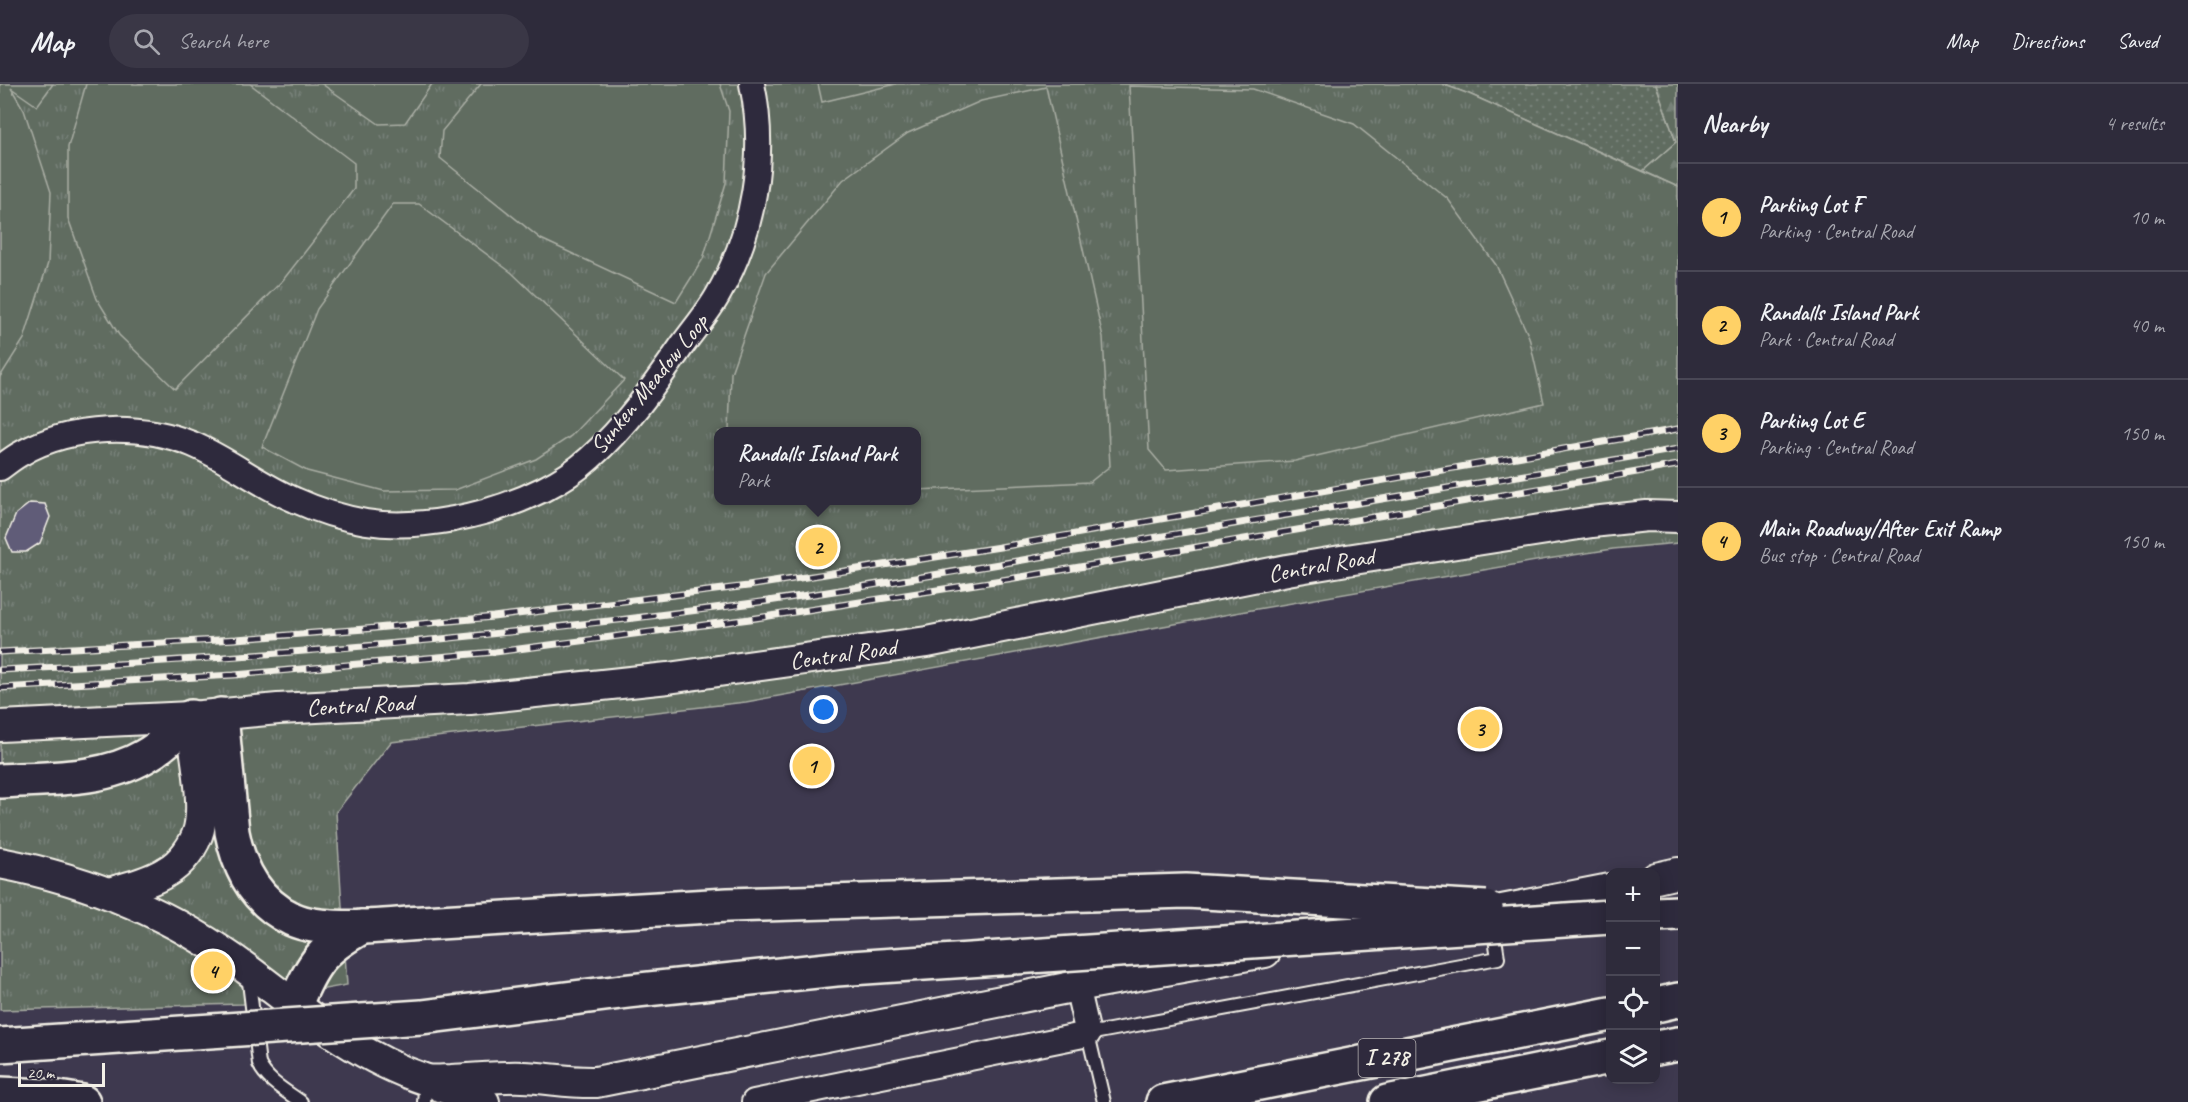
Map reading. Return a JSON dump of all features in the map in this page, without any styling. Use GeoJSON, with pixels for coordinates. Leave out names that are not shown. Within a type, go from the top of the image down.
{"type":"FeatureCollection","features":[{"type":"Feature","properties":{"kind":"highway"},"geometry":{"type":"LineString","coordinates":[[0,781],[93,774],[126,765],[144,757],[206,716],[236,851],[250,883],[266,901],[292,919],[318,926],[362,927],[740,905],[1186,891],[1606,916]]}},
{"type":"Feature","properties":{"kind":"highway"},"geometry":{"type":"LineString","coordinates":[[1660,914],[1678,913]]}},
{"type":"Feature","properties":{"kind":"highway"},"geometry":{"type":"LineString","coordinates":[[0,1045],[422,1017],[652,988],[836,969],[1606,916]]}},
{"type":"Feature","properties":{"kind":"highway"},"geometry":{"type":"LineString","coordinates":[[295,1005],[319,958],[342,938],[362,927]]}},
{"type":"Feature","properties":{"kind":"highway"},"geometry":{"type":"LineString","coordinates":[[1660,1004],[1678,1000]]}},
{"type":"Feature","properties":{"kind":"highway","name":"I 278"},"geometry":{"type":"LineString","coordinates":[[1163,1102],[1606,1015]]}},
{"type":"Feature","properties":{"kind":"highway"},"geometry":{"type":"LineString","coordinates":[[1660,1047],[1678,1044]]}},
{"type":"Feature","properties":{"kind":"highway","name":"I 278"},"geometry":{"type":"LineString","coordinates":[[1387,1102],[1606,1058]]}},
{"type":"Feature","properties":{"kind":"highway"},"geometry":{"type":"LineString","coordinates":[[0,1094],[46,1096],[83,1102]]}},
{"type":"Feature","properties":{"kind":"street","name":"Sunken Meadow Loop"},"geometry":{"type":"LineString","coordinates":[[0,468],[21,453],[47,441],[110,429],[141,431],[192,444],[292,499],[331,514],[366,522],[393,524],[455,519],[486,512],[544,489],[565,478],[589,460],[626,421],[717,297],[731,271],[741,247],[756,183],[758,142],[752,84]]}},
{"type":"Feature","properties":{"kind":"street","name":"Central Road"},"geometry":{"type":"LineString","coordinates":[[0,726],[206,716],[470,699],[668,678],[847,655],[927,642],[1287,570],[1592,522],[1647,516],[1678,517]]}},
{"type":"Feature","properties":{"kind":"street"},"geometry":{"type":"LineString","coordinates":[[109,893],[148,881],[167,872],[183,858],[192,844],[199,829],[206,716]]}},
{"type":"Feature","properties":{"kind":"street"},"geometry":{"type":"LineString","coordinates":[[0,863],[66,879],[145,908],[180,926],[248,970],[342,1040],[381,1060],[425,1091],[484,1102]]}},
{"type":"Feature","properties":{"kind":"street"},"geometry":{"type":"LineString","coordinates":[[1660,877],[1678,873]]}},
{"type":"Feature","properties":{"kind":"street"},"geometry":{"type":"LineString","coordinates":[[425,1091],[524,1077],[570,1083],[596,1082],[1077,986],[1606,890]]}},
{"type":"Feature","properties":{"kind":"street"},"geometry":{"type":"LineString","coordinates":[[754,1102],[1088,1034],[1077,986]]}},
{"type":"Feature","properties":{"kind":"lane"},"geometry":{"type":"LineString","coordinates":[[1104,1102],[1088,1034],[1498,958],[1491,912]]}},
{"type":"Feature","properties":{"kind":"lane"},"geometry":{"type":"LineString","coordinates":[[248,970],[259,1064],[269,1079],[301,1102]]}},
{"type":"Feature","properties":{"kind":"green space"},"geometry":{"type":"Polygon","coordinates":[[[0,84],[1442,84],[1678,187],[1678,543],[1613,549],[1547,559],[746,702],[391,742],[336,812],[347,985],[243,1004],[0,1010],[0,84]]]}},
{"type":"Feature","properties":{"kind":"green space"},"geometry":{"type":"Polygon","coordinates":[[[0,84],[53,84],[37,106],[11,88],[24,110],[51,192],[48,263],[24,339],[0,377],[0,84]]]}},
{"type":"Feature","properties":{"kind":"green space"},"geometry":{"type":"Polygon","coordinates":[[[86,84],[250,84],[354,163],[354,189],[283,280],[175,389],[119,335],[97,299],[68,218],[68,147],[86,84]]]}},
{"type":"Feature","properties":{"kind":"green space"},"geometry":{"type":"Polygon","coordinates":[[[322,84],[432,84],[405,123],[379,124],[322,84]]]}},
{"type":"Feature","properties":{"kind":"green space"},"geometry":{"type":"Polygon","coordinates":[[[481,84],[720,84],[729,111],[726,183],[703,259],[676,302],[541,239],[440,158],[442,131],[481,84]]]}},
{"type":"Feature","properties":{"kind":"green space"},"geometry":{"type":"Polygon","coordinates":[[[818,84],[896,84],[822,102],[818,84]]]}},
{"type":"Feature","properties":{"kind":"green space"},"geometry":{"type":"Polygon","coordinates":[[[1442,84],[1656,84],[1676,142],[1643,171],[1442,84]]]}},
{"type":"Feature","properties":{"kind":"green space"},"geometry":{"type":"Polygon","coordinates":[[[1656,84],[1678,84],[1678,187],[1643,171],[1676,142],[1656,84]]]}},
{"type":"Feature","properties":{"kind":"green space"},"geometry":{"type":"Polygon","coordinates":[[[1129,86],[1253,89],[1354,124],[1448,199],[1496,265],[1529,337],[1544,403],[1295,461],[1166,470],[1149,450],[1129,86]]]}},
{"type":"Feature","properties":{"kind":"green space"},"geometry":{"type":"Polygon","coordinates":[[[1046,87],[1103,337],[1110,466],[1090,482],[921,490],[921,427],[729,427],[731,373],[766,273],[843,180],[908,133],[981,101],[1046,87]]]}},
{"type":"Feature","properties":{"kind":"green space"},"geometry":{"type":"Polygon","coordinates":[[[393,204],[419,204],[512,273],[624,380],[571,436],[536,459],[455,490],[384,491],[307,471],[262,447],[317,309],[393,204]]]}},
{"type":"Feature","properties":{"kind":"building"},"geometry":{"type":"Polygon","coordinates":[[[30,503],[45,504],[50,517],[40,543],[26,552],[12,552],[6,538],[16,514],[30,503]]]}},
{"type":"Feature","properties":{"kind":"railway"},"geometry":{"type":"LineString","coordinates":[[0,652],[236,639],[365,629],[493,617],[748,586],[1000,547],[1678,429]]}},
{"type":"Feature","properties":{"kind":"railway"},"geometry":{"type":"LineString","coordinates":[[0,670],[187,660],[374,645],[560,627],[746,604],[931,576],[1678,449]]}},
{"type":"Feature","properties":{"kind":"railway"},"geometry":{"type":"LineString","coordinates":[[0,688],[234,675],[495,652],[750,619],[1021,577],[1678,465]]}},
{"type":"Feature","properties":{"kind":"place","name":"Randalls Island Park"},"geometry":{"type":"Point","coordinates":[818,547]}},
{"type":"Feature","properties":{"kind":"place","name":"Parking Lot E"},"geometry":{"type":"Point","coordinates":[1480,729]}},
{"type":"Feature","properties":{"kind":"place","name":"Parking Lot F"},"geometry":{"type":"Point","coordinates":[812,766]}},
{"type":"Feature","properties":{"kind":"place","name":"Main Roadway/After Exit Ramp"},"geometry":{"type":"Point","coordinates":[213,971]}}]}
